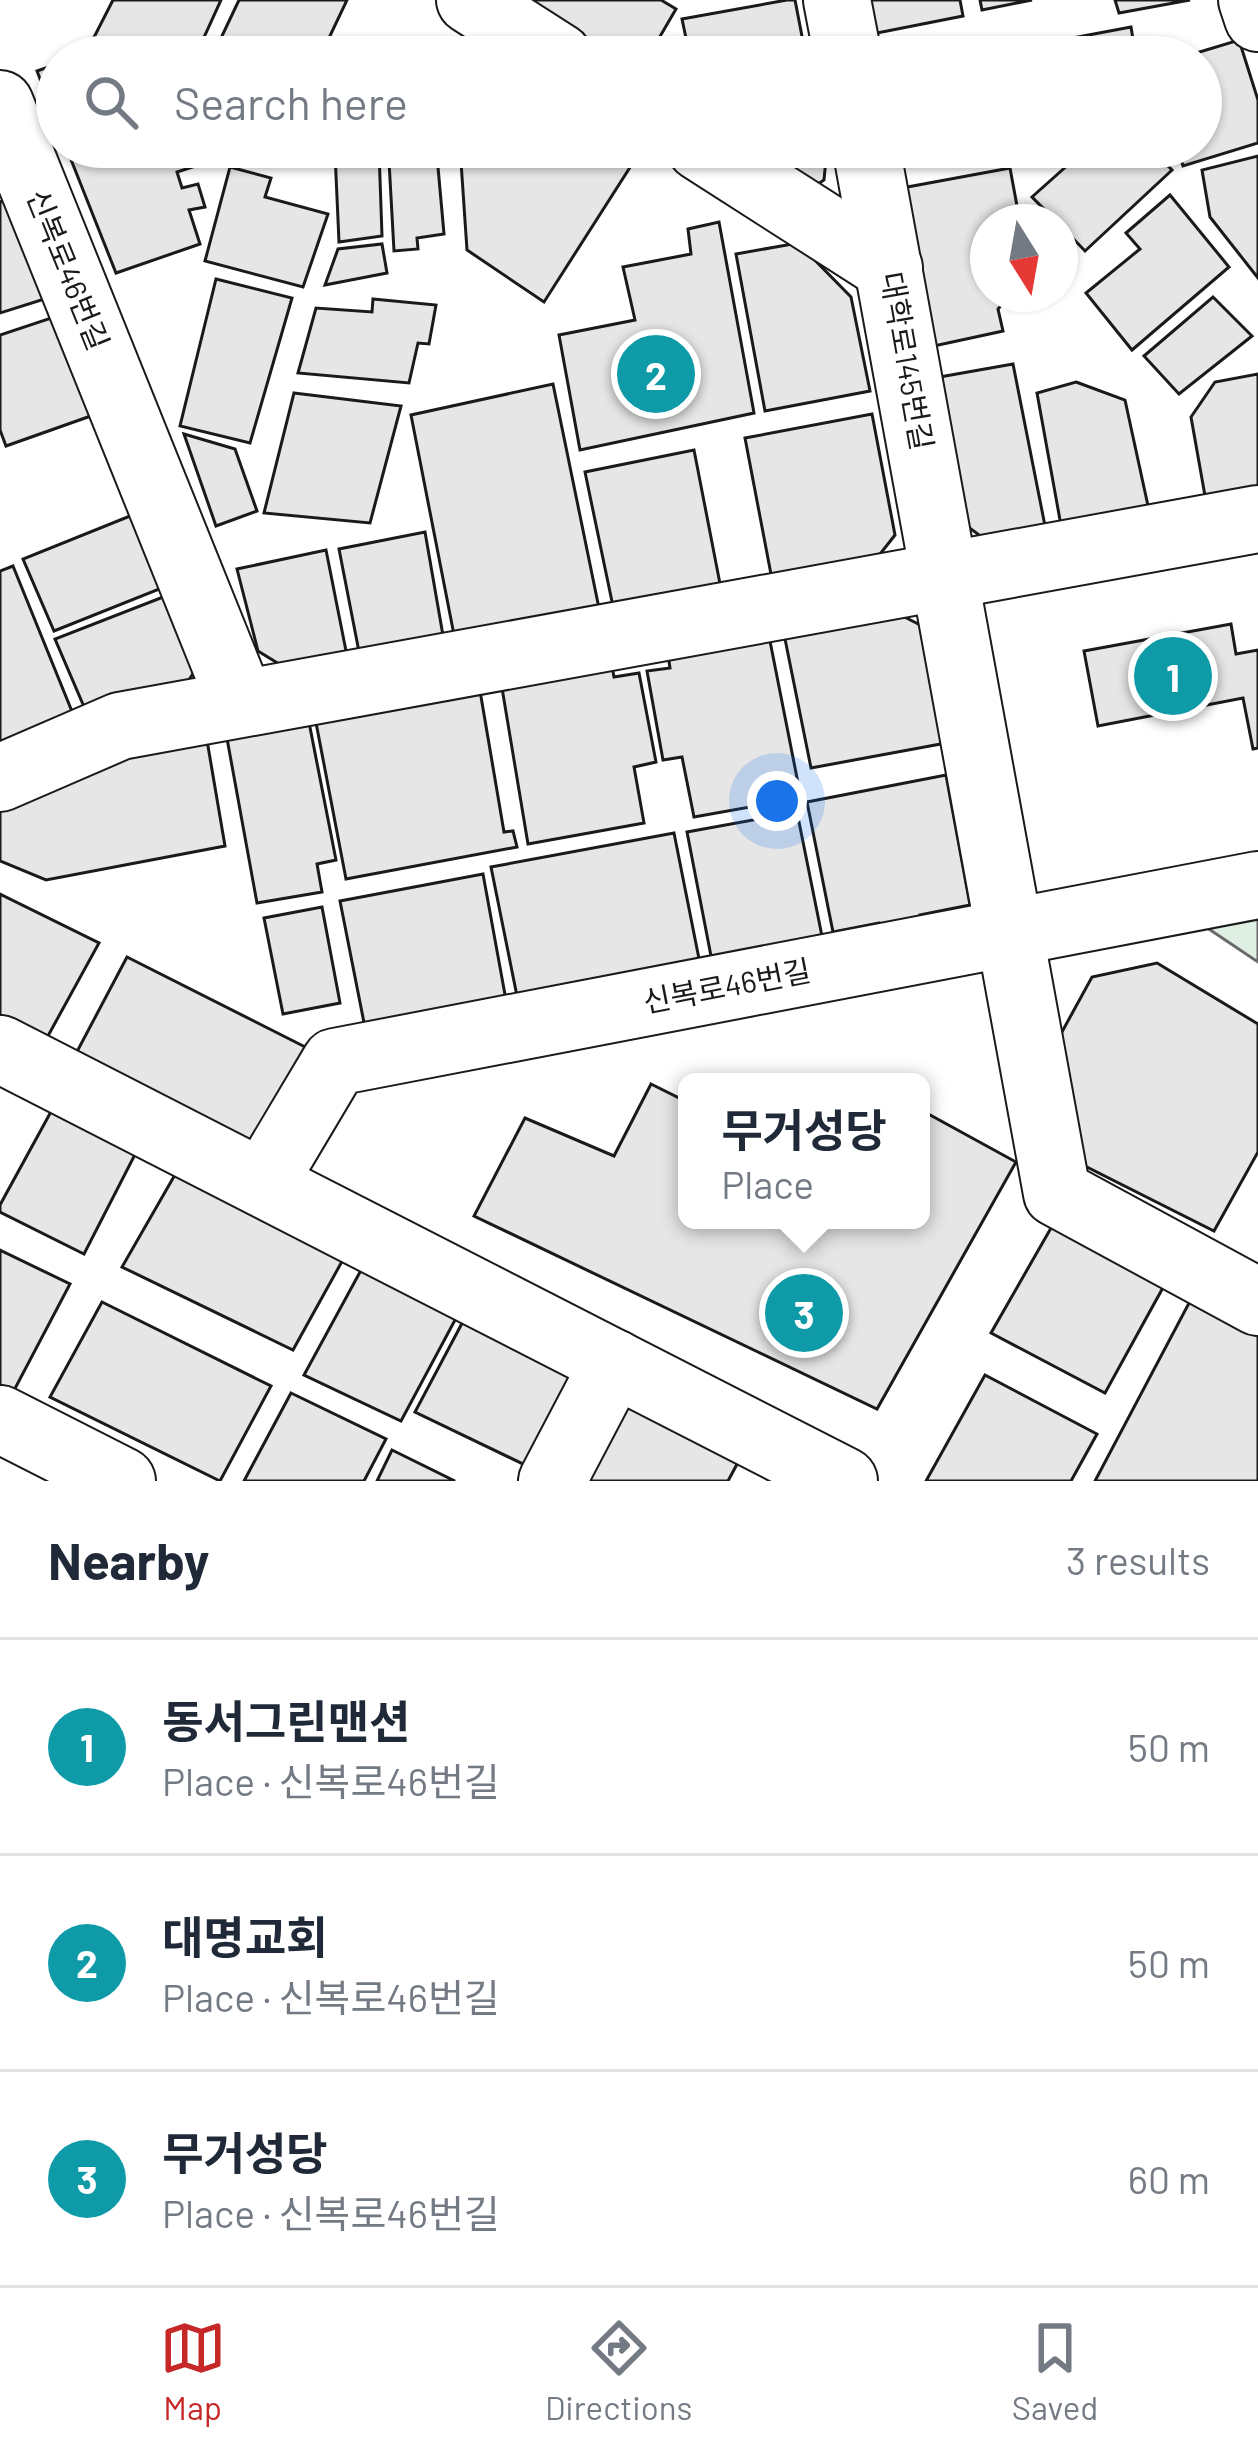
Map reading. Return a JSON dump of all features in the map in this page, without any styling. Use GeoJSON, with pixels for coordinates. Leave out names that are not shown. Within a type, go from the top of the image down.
{"type":"FeatureCollection","features":[{"type":"Feature","properties":{"kind":"street"},"geometry":{"type":"LineString","coordinates":[[470,0],[526,36]]}},
{"type":"Feature","properties":{"kind":"street"},"geometry":{"type":"LineString","coordinates":[[837,0],[844,36]]}},
{"type":"Feature","properties":{"kind":"street"},"geometry":{"type":"LineString","coordinates":[[1252,0],[1258,18]]}},
{"type":"Feature","properties":{"kind":"street","name":"신복로46번길"},"geometry":{"type":"LineString","coordinates":[[0,104],[241,703]]}},
{"type":"Feature","properties":{"kind":"street"},"geometry":{"type":"LineString","coordinates":[[733,168],[889,268]]}},
{"type":"Feature","properties":{"kind":"street","name":"대학로145번길"},"geometry":{"type":"LineString","coordinates":[[870,168],[1058,1193],[1258,1302]]}},
{"type":"Feature","properties":{"kind":"street"},"geometry":{"type":"LineString","coordinates":[[0,778],[120,726],[1258,519]]}},
{"type":"Feature","properties":{"kind":"street","name":"신복로46번길"},"geometry":{"type":"LineString","coordinates":[[263,1183],[334,1062],[1258,885]]}},
{"type":"Feature","properties":{"kind":"street"},"geometry":{"type":"LineString","coordinates":[[0,1049],[844,1481]]}},
{"type":"Feature","properties":{"kind":"street"},"geometry":{"type":"LineString","coordinates":[[552,1481],[614,1364]]}},
{"type":"Feature","properties":{"kind":"street"},"geometry":{"type":"LineString","coordinates":[[0,1419],[122,1481]]}},
{"type":"Feature","properties":{"kind":"green space"},"geometry":{"type":"Polygon","coordinates":[[[1258,902],[1258,962],[1188,915],[1258,902]]]}},
{"type":"Feature","properties":{"kind":"building"},"geometry":{"type":"Polygon","coordinates":[[[113,0],[221,0],[205,36],[95,36],[113,0]]]}},
{"type":"Feature","properties":{"kind":"building"},"geometry":{"type":"Polygon","coordinates":[[[239,0],[347,0],[330,36],[222,36],[239,0]]]}},
{"type":"Feature","properties":{"kind":"building"},"geometry":{"type":"Polygon","coordinates":[[[510,0],[661,0],[676,9],[660,36],[568,36],[510,0]]]}},
{"type":"Feature","properties":{"kind":"building"},"geometry":{"type":"Polygon","coordinates":[[[795,0],[802,36],[686,36],[682,19],[795,0]]]}},
{"type":"Feature","properties":{"kind":"building"},"geometry":{"type":"Polygon","coordinates":[[[865,0],[960,0],[963,16],[872,34],[865,0]]]}},
{"type":"Feature","properties":{"kind":"building"},"geometry":{"type":"Polygon","coordinates":[[[980,0],[1032,0],[982,10],[980,0]]]}},
{"type":"Feature","properties":{"kind":"building"},"geometry":{"type":"Polygon","coordinates":[[[1115,0],[1190,0],[1119,13],[1115,0]]]}},
{"type":"Feature","properties":{"kind":"building"},"geometry":{"type":"Polygon","coordinates":[[[1131,27],[1132,36],[1083,36],[1131,27]]]}},
{"type":"Feature","properties":{"kind":"building"},"geometry":{"type":"Polygon","coordinates":[[[1239,40],[1258,100],[1258,143],[1222,154],[1222,45],[1239,40]]]}},
{"type":"Feature","properties":{"kind":"building"},"geometry":{"type":"Polygon","coordinates":[[[1258,156],[1258,278],[1210,217],[1202,170],[1258,156]]]}},
{"type":"Feature","properties":{"kind":"building"},"geometry":{"type":"Polygon","coordinates":[[[74,168],[189,168],[177,172],[182,188],[198,184],[205,207],[189,210],[200,244],[116,273],[74,168]]]}},
{"type":"Feature","properties":{"kind":"building"},"geometry":{"type":"Polygon","coordinates":[[[230,168],[271,178],[265,197],[328,214],[303,287],[205,261],[230,168]]]}},
{"type":"Feature","properties":{"kind":"building"},"geometry":{"type":"Polygon","coordinates":[[[336,168],[380,168],[382,236],[339,242],[336,168]]]}},
{"type":"Feature","properties":{"kind":"building"},"geometry":{"type":"Polygon","coordinates":[[[389,168],[438,168],[444,234],[417,238],[418,249],[394,251],[389,168]]]}},
{"type":"Feature","properties":{"kind":"building"},"geometry":{"type":"Polygon","coordinates":[[[461,168],[630,168],[544,302],[467,250],[461,168]]]}},
{"type":"Feature","properties":{"kind":"building"},"geometry":{"type":"Polygon","coordinates":[[[772,168],[825,168],[824,180],[812,188],[772,168]]]}},
{"type":"Feature","properties":{"kind":"building"},"geometry":{"type":"Polygon","coordinates":[[[1010,168],[1017,204],[970,204],[970,312],[999,312],[1003,331],[934,346],[902,188],[1010,168]]]}},
{"type":"Feature","properties":{"kind":"building"},"geometry":{"type":"Polygon","coordinates":[[[1064,168],[1172,170],[1085,251],[1078,244],[1078,204],[1039,204],[1032,197],[1064,168]]]}},
{"type":"Feature","properties":{"kind":"building"},"geometry":{"type":"Polygon","coordinates":[[[1170,195],[1229,267],[1132,350],[1086,293],[1140,249],[1126,233],[1170,195]]]}},
{"type":"Feature","properties":{"kind":"building"},"geometry":{"type":"Polygon","coordinates":[[[14,196],[54,296],[0,313],[0,202],[14,196]]]}},
{"type":"Feature","properties":{"kind":"building"},"geometry":{"type":"Polygon","coordinates":[[[719,222],[754,413],[580,450],[559,335],[635,320],[623,267],[691,254],[688,229],[719,222]]]}},
{"type":"Feature","properties":{"kind":"building"},"geometry":{"type":"Polygon","coordinates":[[[798,243],[851,297],[870,391],[765,411],[736,254],[798,243]]]}},
{"type":"Feature","properties":{"kind":"building"},"geometry":{"type":"Polygon","coordinates":[[[382,244],[387,273],[325,285],[338,249],[382,244]]]}},
{"type":"Feature","properties":{"kind":"building"},"geometry":{"type":"Polygon","coordinates":[[[216,279],[292,298],[250,443],[180,426],[216,279]]]}},
{"type":"Feature","properties":{"kind":"building"},"geometry":{"type":"Polygon","coordinates":[[[1213,297],[1252,336],[1179,394],[1144,356],[1213,297]]]}},
{"type":"Feature","properties":{"kind":"building"},"geometry":{"type":"Polygon","coordinates":[[[373,299],[436,305],[429,344],[418,343],[409,383],[298,373],[316,308],[372,312],[373,299]]]}},
{"type":"Feature","properties":{"kind":"building"},"geometry":{"type":"Polygon","coordinates":[[[63,314],[102,412],[6,446],[0,430],[0,335],[63,314]]]}},
{"type":"Feature","properties":{"kind":"building"},"geometry":{"type":"Polygon","coordinates":[[[1013,364],[1047,536],[994,546],[960,521],[934,378],[1013,364]]]}},
{"type":"Feature","properties":{"kind":"building"},"geometry":{"type":"Polygon","coordinates":[[[1258,374],[1258,498],[1207,507],[1191,417],[1215,382],[1258,374]]]}},
{"type":"Feature","properties":{"kind":"building"},"geometry":{"type":"Polygon","coordinates":[[[1076,382],[1125,400],[1150,515],[1062,531],[1037,393],[1076,382]]]}},
{"type":"Feature","properties":{"kind":"building"},"geometry":{"type":"Polygon","coordinates":[[[553,384],[601,618],[456,645],[411,415],[553,384]]]}},
{"type":"Feature","properties":{"kind":"building"},"geometry":{"type":"Polygon","coordinates":[[[294,393],[401,406],[370,523],[264,513],[294,393]]]}},
{"type":"Feature","properties":{"kind":"building"},"geometry":{"type":"Polygon","coordinates":[[[872,414],[895,535],[866,572],[774,590],[745,438],[872,414]]]}},
{"type":"Feature","properties":{"kind":"building"},"geometry":{"type":"Polygon","coordinates":[[[184,434],[235,449],[257,511],[216,526],[184,434]]]}},
{"type":"Feature","properties":{"kind":"building"},"geometry":{"type":"Polygon","coordinates":[[[694,450],[722,594],[615,616],[585,472],[694,450]]]}},
{"type":"Feature","properties":{"kind":"building"},"geometry":{"type":"Polygon","coordinates":[[[140,512],[172,584],[54,631],[23,559],[140,512]]]}},
{"type":"Feature","properties":{"kind":"building"},"geometry":{"type":"Polygon","coordinates":[[[425,532],[445,647],[361,662],[339,549],[425,532]]]}},
{"type":"Feature","properties":{"kind":"building"},"geometry":{"type":"Polygon","coordinates":[[[326,550],[349,666],[297,675],[258,651],[237,569],[326,550]]]}},
{"type":"Feature","properties":{"kind":"building"},"geometry":{"type":"Polygon","coordinates":[[[13,566],[73,714],[0,746],[0,571],[13,566]]]}},
{"type":"Feature","properties":{"kind":"building"},"geometry":{"type":"Polygon","coordinates":[[[176,592],[203,658],[185,686],[85,709],[55,639],[176,592]]]}},
{"type":"Feature","properties":{"kind":"building"},"geometry":{"type":"Polygon","coordinates":[[[889,609],[924,627],[946,743],[811,768],[783,629],[889,609]]]}},
{"type":"Feature","properties":{"kind":"building"},"geometry":{"type":"Polygon","coordinates":[[[1231,624],[1236,654],[1258,650],[1258,748],[1253,749],[1243,698],[1098,726],[1084,651],[1231,624]]]}},
{"type":"Feature","properties":{"kind":"building"},"geometry":{"type":"Polygon","coordinates":[[[768,631],[801,798],[694,817],[682,757],[663,760],[647,671],[670,668],[667,648],[768,631]]]}},
{"type":"Feature","properties":{"kind":"building"},"geometry":{"type":"Polygon","coordinates":[[[610,656],[614,677],[639,673],[656,762],[634,767],[644,823],[528,844],[500,676],[610,656]]]}},
{"type":"Feature","properties":{"kind":"building"},"geometry":{"type":"Polygon","coordinates":[[[478,679],[504,832],[513,831],[517,847],[346,879],[313,707],[478,679]]]}},
{"type":"Feature","properties":{"kind":"building"},"geometry":{"type":"Polygon","coordinates":[[[306,707],[336,860],[317,864],[322,892],[257,903],[224,722],[306,707]]]}},
{"type":"Feature","properties":{"kind":"building"},"geometry":{"type":"Polygon","coordinates":[[[202,711],[225,846],[46,880],[0,861],[0,778],[202,711]]]}},
{"type":"Feature","properties":{"kind":"building"},"geometry":{"type":"Polygon","coordinates":[[[946,775],[970,905],[920,915],[923,929],[883,938],[879,923],[833,932],[807,802],[946,775]]]}},
{"type":"Feature","properties":{"kind":"building"},"geometry":{"type":"Polygon","coordinates":[[[797,812],[828,966],[717,987],[687,832],[797,812]]]}},
{"type":"Feature","properties":{"kind":"building"},"geometry":{"type":"Polygon","coordinates":[[[674,833],[705,989],[522,1021],[491,867],[674,833]]]}},
{"type":"Feature","properties":{"kind":"building"},"geometry":{"type":"Polygon","coordinates":[[[483,874],[510,1022],[369,1048],[340,901],[483,874]]]}},
{"type":"Feature","properties":{"kind":"building"},"geometry":{"type":"Polygon","coordinates":[[[0,894],[99,943],[32,1065],[0,1049],[0,894]]]}},
{"type":"Feature","properties":{"kind":"building"},"geometry":{"type":"Polygon","coordinates":[[[322,907],[340,1003],[283,1014],[264,918],[322,907]]]}},
{"type":"Feature","properties":{"kind":"building"},"geometry":{"type":"Polygon","coordinates":[[[127,957],[335,1062],[263,1183],[62,1080],[127,957]]]}},
{"type":"Feature","properties":{"kind":"building"},"geometry":{"type":"Polygon","coordinates":[[[1157,963],[1258,1024],[1258,1152],[1214,1231],[1079,1163],[1057,1041],[1092,977],[1157,963]]]}},
{"type":"Feature","properties":{"kind":"building"},"geometry":{"type":"Polygon","coordinates":[[[651,1084],[678,1098],[678,1229],[930,1229],[930,1115],[1016,1162],[877,1409],[474,1216],[525,1118],[614,1156],[651,1084]]]}},
{"type":"Feature","properties":{"kind":"building"},"geometry":{"type":"Polygon","coordinates":[[[59,1097],[144,1137],[84,1254],[0,1212],[59,1097]]]}},
{"type":"Feature","properties":{"kind":"building"},"geometry":{"type":"Polygon","coordinates":[[[176,1173],[345,1256],[293,1350],[122,1267],[176,1173]]]}},
{"type":"Feature","properties":{"kind":"building"},"geometry":{"type":"Polygon","coordinates":[[[1059,1214],[1171,1273],[1105,1393],[991,1333],[1059,1214]]]}},
{"type":"Feature","properties":{"kind":"building"},"geometry":{"type":"Polygon","coordinates":[[[0,1250],[70,1284],[10,1398],[0,1393],[0,1250]]]}},
{"type":"Feature","properties":{"kind":"building"},"geometry":{"type":"Polygon","coordinates":[[[366,1261],[462,1307],[401,1421],[304,1375],[366,1261]]]}},
{"type":"Feature","properties":{"kind":"building"},"geometry":{"type":"Polygon","coordinates":[[[1198,1286],[1258,1319],[1258,1481],[1095,1481],[1198,1286]]]}},
{"type":"Feature","properties":{"kind":"building"},"geometry":{"type":"Polygon","coordinates":[[[102,1302],[271,1386],[220,1481],[50,1397],[102,1302]]]}},
{"type":"Feature","properties":{"kind":"building"},"geometry":{"type":"Polygon","coordinates":[[[468,1312],[576,1362],[550,1477],[415,1412],[468,1312]]]}},
{"type":"Feature","properties":{"kind":"building"},"geometry":{"type":"Polygon","coordinates":[[[985,1375],[1097,1434],[1071,1481],[926,1481],[985,1375]]]}},
{"type":"Feature","properties":{"kind":"building"},"geometry":{"type":"Polygon","coordinates":[[[291,1393],[386,1439],[364,1481],[244,1481],[291,1393]]]}},
{"type":"Feature","properties":{"kind":"building"},"geometry":{"type":"Polygon","coordinates":[[[617,1394],[750,1440],[728,1481],[571,1481],[617,1394]]]}},
{"type":"Feature","properties":{"kind":"building"},"geometry":{"type":"Polygon","coordinates":[[[392,1450],[455,1481],[377,1481],[392,1450]]]}},
{"type":"Feature","properties":{"kind":"place","name":"대명교회"},"geometry":{"type":"Point","coordinates":[656,374]}},
{"type":"Feature","properties":{"kind":"place","name":"동서그린맨션"},"geometry":{"type":"Point","coordinates":[1173,676]}},
{"type":"Feature","properties":{"kind":"place","name":"무거성당"},"geometry":{"type":"Point","coordinates":[804,1313]}}]}
